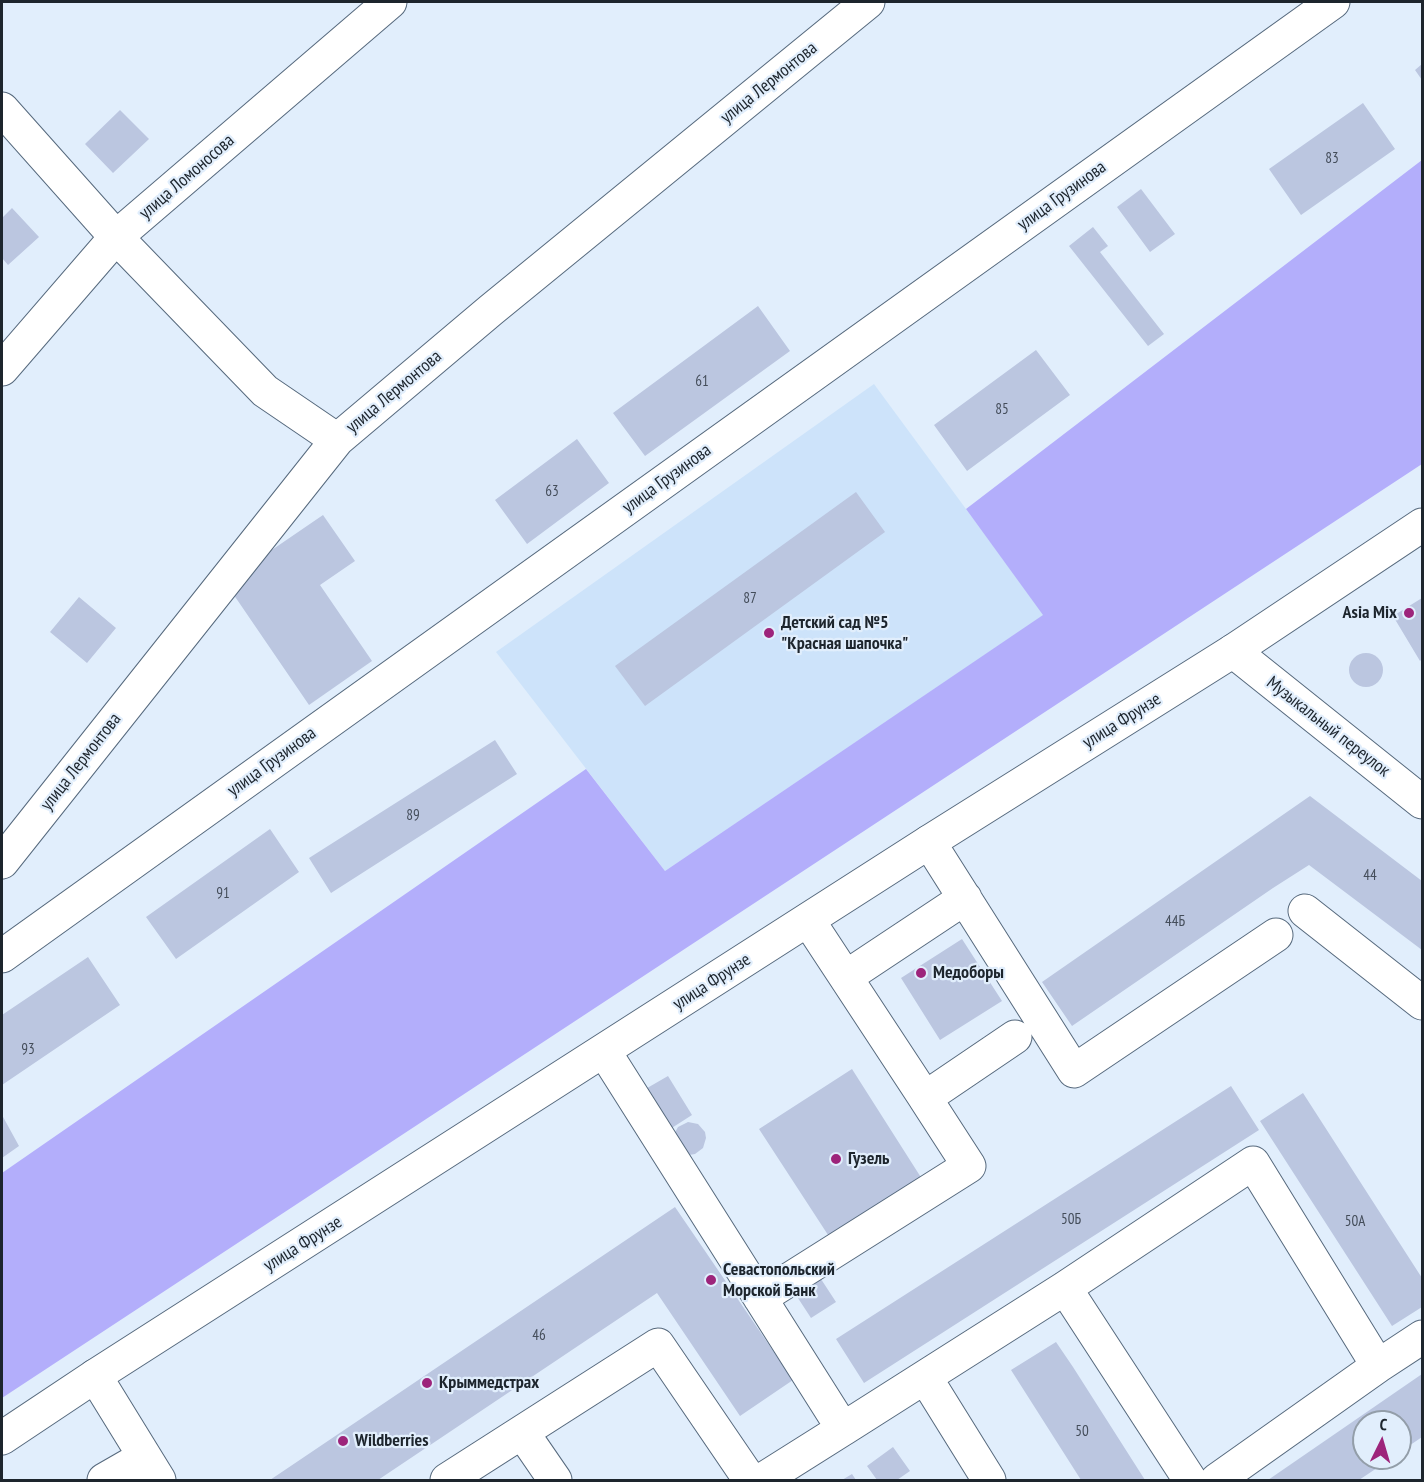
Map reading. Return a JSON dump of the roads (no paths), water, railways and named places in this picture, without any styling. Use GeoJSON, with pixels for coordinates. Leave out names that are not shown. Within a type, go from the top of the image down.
{"type":"FeatureCollection","features":[{"type":"Feature","properties":{"kind":"street","name":"улица Ломоносова"},"geometry":{"type":"LineString","coordinates":[[2,369],[116,237],[390,2]]}},
{"type":"Feature","properties":{"kind":"street","name":"улица Лермонтова"},"geometry":{"type":"LineString","coordinates":[[2,862],[337,440],[500,302],[868,2]]}},
{"type":"Feature","properties":{"kind":"street","name":"улица Грузинова"},"geometry":{"type":"LineString","coordinates":[[2,956],[1333,2]]}},
{"type":"Feature","properties":{"kind":"street"},"geometry":{"type":"LineString","coordinates":[[2,109],[116,237],[265,392],[337,440]]}},
{"type":"Feature","properties":{"kind":"street","name":"улица Фрунзе"},"geometry":{"type":"LineString","coordinates":[[2,1438],[95,1376],[929,842],[1233,651],[1422,525]]}},
{"type":"Feature","properties":{"kind":"street","name":"Музыкальный переулок"},"geometry":{"type":"LineString","coordinates":[[1233,651],[1422,802]]}},
{"type":"Feature","properties":{"kind":"street"},"geometry":{"type":"LineString","coordinates":[[929,842],[1074,1071],[1276,935]]}},
{"type":"Feature","properties":{"kind":"street"},"geometry":{"type":"LineString","coordinates":[[846,977],[965,898]]}},
{"type":"Feature","properties":{"kind":"street"},"geometry":{"type":"LineString","coordinates":[[1305,911],[1422,1003]]}},
{"type":"Feature","properties":{"kind":"street"},"geometry":{"type":"LineString","coordinates":[[760,1298],[969,1166],[808,920]]}},
{"type":"Feature","properties":{"kind":"street"},"geometry":{"type":"LineString","coordinates":[[925,1098],[1015,1037]]}},
{"type":"Feature","properties":{"kind":"street"},"geometry":{"type":"LineString","coordinates":[[604,1051],[843,1429]]}},
{"type":"Feature","properties":{"kind":"street"},"geometry":{"type":"LineString","coordinates":[[762,1480],[1065,1288],[1253,1163],[1378,1366]]}},
{"type":"Feature","properties":{"kind":"street"},"geometry":{"type":"LineString","coordinates":[[1065,1288],[1190,1480]]}},
{"type":"Feature","properties":{"kind":"street"},"geometry":{"type":"LineString","coordinates":[[1216,1480],[1422,1337]]}},
{"type":"Feature","properties":{"kind":"street"},"geometry":{"type":"LineString","coordinates":[[447,1480],[658,1345],[750,1480]]}},
{"type":"Feature","properties":{"kind":"street"},"geometry":{"type":"LineString","coordinates":[[95,1376],[151,1469],[104,1480]]}},
{"type":"Feature","properties":{"kind":"street"},"geometry":{"type":"LineString","coordinates":[[925,1377],[989,1480]]}},
{"type":"Feature","properties":{"kind":"street"},"geometry":{"type":"LineString","coordinates":[[522,1432],[555,1480]]}},
{"type":"Feature","properties":{"kind":"place","name":"Asia Mix"},"geometry":{"type":"Point","coordinates":[1409,613]}},
{"type":"Feature","properties":{"kind":"place","name":"Детский сад №5 \"Красная шапочка\""},"geometry":{"type":"Point","coordinates":[769,633]}},
{"type":"Feature","properties":{"kind":"place","name":"Медоборы"},"geometry":{"type":"Point","coordinates":[921,973]}},
{"type":"Feature","properties":{"kind":"place","name":"Гузель"},"geometry":{"type":"Point","coordinates":[836,1159]}},
{"type":"Feature","properties":{"kind":"place","name":"Севастопольский Морской Банк"},"geometry":{"type":"Point","coordinates":[711,1280]}},
{"type":"Feature","properties":{"kind":"place","name":"Крыммедстрах"},"geometry":{"type":"Point","coordinates":[427,1383]}},
{"type":"Feature","properties":{"kind":"place","name":"Wildberries"},"geometry":{"type":"Point","coordinates":[343,1441]}}]}
